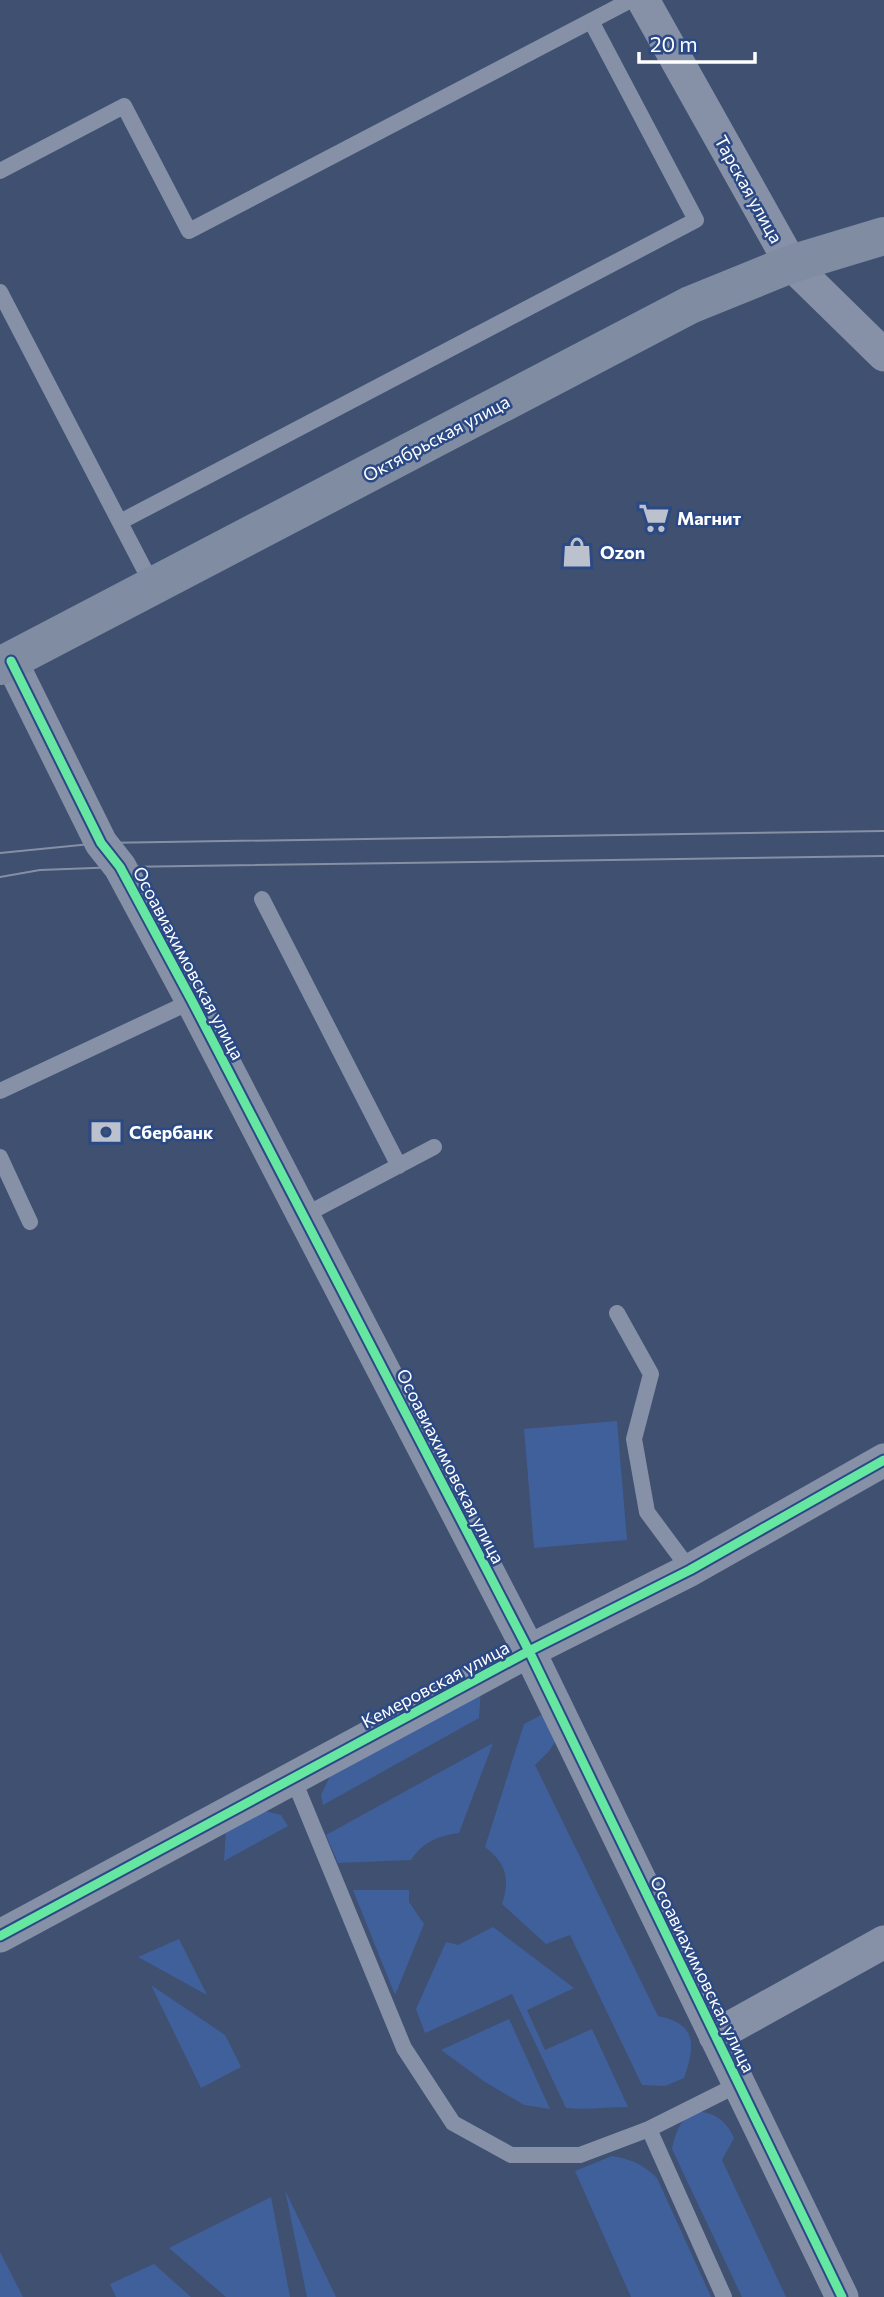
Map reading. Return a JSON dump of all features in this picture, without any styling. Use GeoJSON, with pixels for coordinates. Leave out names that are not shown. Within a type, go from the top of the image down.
{"type":"FeatureCollection","features":[{"type":"Feature","properties":{"kind":"street","name":"Тарская улица"},"geometry":{"type":"LineString","coordinates":[[643,0],[791,264],[884,355]]}},
{"type":"Feature","properties":{"kind":"street","name":"Октябрьская улица"},"geometry":{"type":"LineString","coordinates":[[5,663],[690,305],[791,264],[884,236]]}},
{"type":"Feature","properties":{"kind":"street","name":"Осоавиахимовская улица"},"geometry":{"type":"LineString","coordinates":[[5,663],[101,843],[120,867],[192,1001],[529,1651],[842,2297]]}},
{"type":"Feature","properties":{"kind":"street","name":"Кемеровская улица"},"geometry":{"type":"LineString","coordinates":[[0,1936],[529,1651],[690,1570],[884,1460]]}},
{"type":"Feature","properties":{"kind":"street"},"geometry":{"type":"LineString","coordinates":[[715,2036],[884,1942]]}},
{"type":"Feature","properties":{"kind":"lane"},"geometry":{"type":"LineString","coordinates":[[0,171],[124,106],[190,231],[631,0]]}},
{"type":"Feature","properties":{"kind":"lane"},"geometry":{"type":"LineString","coordinates":[[120,522],[696,220],[591,21]]}},
{"type":"Feature","properties":{"kind":"lane"},"geometry":{"type":"LineString","coordinates":[[0,292],[153,586]]}},
{"type":"Feature","properties":{"kind":"lane"},"geometry":{"type":"LineString","coordinates":[[262,899],[399,1166]]}},
{"type":"Feature","properties":{"kind":"lane"},"geometry":{"type":"LineString","coordinates":[[0,1091],[192,1001]]}},
{"type":"Feature","properties":{"kind":"lane"},"geometry":{"type":"LineString","coordinates":[[303,1216],[434,1147]]}},
{"type":"Feature","properties":{"kind":"lane"},"geometry":{"type":"LineString","coordinates":[[0,1157],[30,1222]]}},
{"type":"Feature","properties":{"kind":"lane"},"geometry":{"type":"LineString","coordinates":[[617,1313],[651,1374],[635,1439],[647,1512],[690,1570]]}},
{"type":"Feature","properties":{"kind":"lane"},"geometry":{"type":"LineString","coordinates":[[293,1778],[404,2048],[453,2123],[511,2155],[580,2155],[649,2129],[739,2084]]}},
{"type":"Feature","properties":{"kind":"lane"},"geometry":{"type":"LineString","coordinates":[[649,2129],[724,2297]]}},
{"type":"Feature","properties":{"kind":"shaded area"},"geometry":{"type":"Polygon","coordinates":[[[617,1421],[627,1540],[534,1548],[524,1429],[617,1421]]]}},
{"type":"Feature","properties":{"kind":"shaded area"},"geometry":{"type":"Polygon","coordinates":[[[481,1688],[479,1718],[323,1805],[321,1795],[333,1770],[481,1688]]]}},
{"type":"Feature","properties":{"kind":"shaded area"},"geometry":{"type":"Polygon","coordinates":[[[543,1714],[555,1742],[535,1765],[658,2016],[680,2025],[690,2038],[690,2056],[684,2078],[665,2086],[642,2085],[570,1935],[546,1944],[502,1904],[506,1887],[505,1872],[485,1847],[524,1724],[543,1714]]]}},
{"type":"Feature","properties":{"kind":"shaded area"},"geometry":{"type":"Polygon","coordinates":[[[493,1743],[459,1833],[432,1841],[411,1860],[338,1863],[326,1835],[493,1743]]]}},
{"type":"Feature","properties":{"kind":"shaded area"},"geometry":{"type":"Polygon","coordinates":[[[261,1810],[281,1815],[288,1826],[224,1861],[226,1830],[261,1810]]]}},
{"type":"Feature","properties":{"kind":"shaded area"},"geometry":{"type":"Polygon","coordinates":[[[353,1890],[409,1890],[409,1902],[424,1924],[395,1995],[353,1890]]]}},
{"type":"Feature","properties":{"kind":"shaded area"},"geometry":{"type":"Polygon","coordinates":[[[493,1927],[574,1988],[527,2010],[545,2050],[592,2029],[628,2107],[566,2108],[512,1994],[425,2033],[416,2009],[446,1942],[458,1945],[493,1927]]]}},
{"type":"Feature","properties":{"kind":"shaded area"},"geometry":{"type":"Polygon","coordinates":[[[179,1939],[207,1995],[138,1957],[179,1939]]]}},
{"type":"Feature","properties":{"kind":"shaded area"},"geometry":{"type":"Polygon","coordinates":[[[151,1985],[225,2035],[241,2067],[201,2088],[151,1985]]]}},
{"type":"Feature","properties":{"kind":"shaded area"},"geometry":{"type":"Polygon","coordinates":[[[509,2019],[550,2109],[524,2105],[485,2082],[441,2050],[509,2019]]]}},
{"type":"Feature","properties":{"kind":"shaded area"},"geometry":{"type":"Polygon","coordinates":[[[702,2112],[722,2120],[734,2138],[722,2160],[786,2297],[742,2297],[672,2149],[684,2120],[702,2112]]]}},
{"type":"Feature","properties":{"kind":"shaded area"},"geometry":{"type":"Polygon","coordinates":[[[612,2156],[637,2163],[657,2178],[711,2297],[631,2297],[575,2171],[612,2156]]]}},
{"type":"Feature","properties":{"kind":"shaded area"},"geometry":{"type":"Polygon","coordinates":[[[285,2190],[336,2297],[307,2297],[285,2190]]]}},
{"type":"Feature","properties":{"kind":"shaded area"},"geometry":{"type":"Polygon","coordinates":[[[271,2197],[290,2297],[226,2297],[169,2248],[271,2197]]]}},
{"type":"Feature","properties":{"kind":"shaded area"},"geometry":{"type":"Polygon","coordinates":[[[0,2252],[23,2297],[0,2297],[0,2252]]]}},
{"type":"Feature","properties":{"kind":"shaded area"},"geometry":{"type":"Polygon","coordinates":[[[154,2264],[191,2297],[116,2297],[110,2284],[154,2264]]]}},
{"type":"Feature","properties":{"kind":"tram line"},"geometry":{"type":"LineString","coordinates":[[0,853],[101,843],[884,831]]}},
{"type":"Feature","properties":{"kind":"tram line"},"geometry":{"type":"LineString","coordinates":[[0,877],[40,870],[120,867],[884,856]]}},
{"type":"Feature","properties":{"kind":"cycle path"},"geometry":{"type":"LineString","coordinates":[[11,661],[101,843],[120,867],[192,1001],[529,1651],[842,2297]]}},
{"type":"Feature","properties":{"kind":"cycle path"},"geometry":{"type":"LineString","coordinates":[[0,1936],[529,1651],[690,1570],[884,1460]]}},
{"type":"Feature","properties":{"kind":"place","name":"Магнит"},"geometry":{"type":"Point","coordinates":[654,518]}},
{"type":"Feature","properties":{"kind":"place","name":"Ozon"},"geometry":{"type":"Point","coordinates":[577,552]}},
{"type":"Feature","properties":{"kind":"place","name":"Сбербанк"},"geometry":{"type":"Point","coordinates":[106,1132]}}]}
